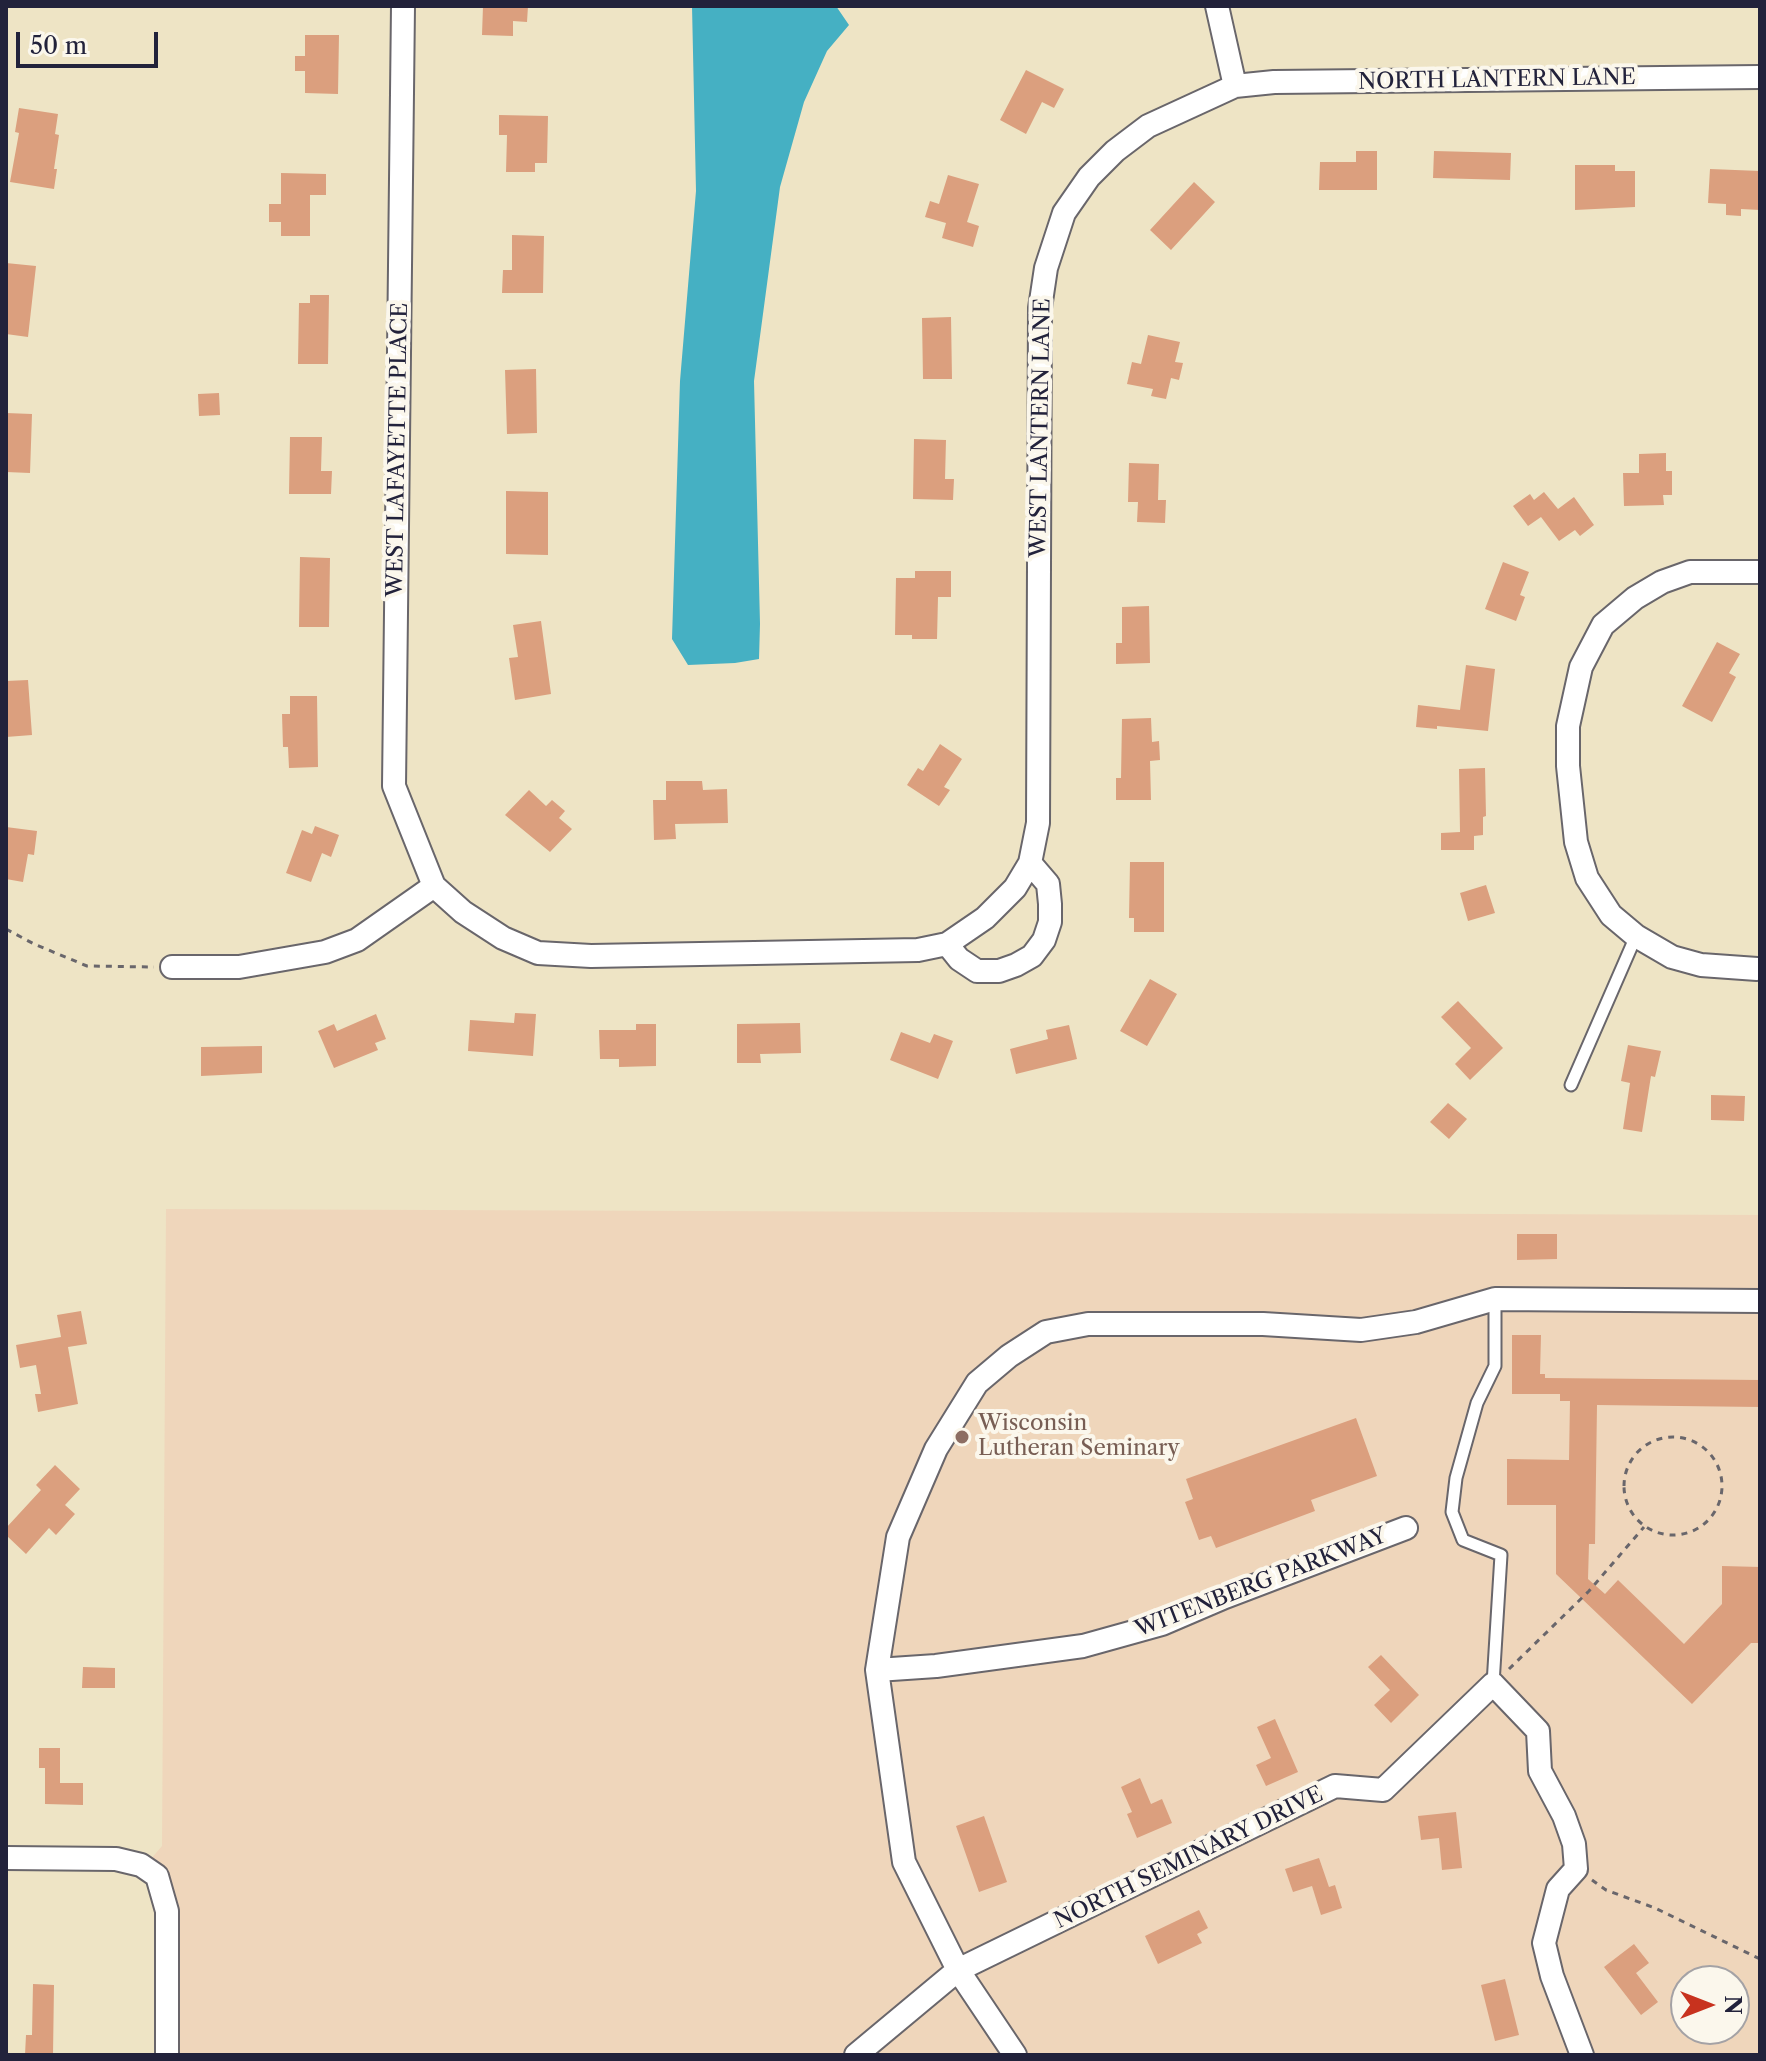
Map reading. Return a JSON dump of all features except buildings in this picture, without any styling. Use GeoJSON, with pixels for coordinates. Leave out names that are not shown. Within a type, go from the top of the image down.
{"type":"FeatureCollection","features":[{"type":"Feature","properties":{"kind":"street","name":"WEST LAFAYETTE PLACE"},"geometry":{"type":"LineString","coordinates":[[403,6],[394,786],[434,886]]}},
{"type":"Feature","properties":{"kind":"street"},"geometry":{"type":"LineString","coordinates":[[1217,6],[1235,86]]}},
{"type":"Feature","properties":{"kind":"street","name":"NORTH LANTERN LANE"},"geometry":{"type":"LineString","coordinates":[[1235,86],[1274,82],[1760,77]]}},
{"type":"Feature","properties":{"kind":"street","name":"WEST LANTERN LANE"},"geometry":{"type":"LineString","coordinates":[[434,886],[463,912],[503,938],[538,953],[591,956],[918,950],[947,944],[985,918],[1015,888],[1030,863],[1038,823],[1040,308],[1046,268],[1064,213],[1089,177],[1115,151],[1148,126],[1235,86]]}},
{"type":"Feature","properties":{"kind":"street"},"geometry":{"type":"LineString","coordinates":[[1757,969],[1701,965],[1672,957],[1636,936],[1611,915],[1587,878],[1576,842],[1571,807],[1568,726],[1581,667],[1603,625],[1635,598],[1662,582],[1690,572],[1760,572]]}},
{"type":"Feature","properties":{"kind":"street"},"geometry":{"type":"LineString","coordinates":[[947,944],[959,959],[977,971],[999,971],[1032,956],[1044,940],[1050,922],[1050,904],[1048,884],[1030,863]]}},
{"type":"Feature","properties":{"kind":"street"},"geometry":{"type":"LineString","coordinates":[[172,967],[239,967],[325,952],[357,940],[434,886]]}},
{"type":"Feature","properties":{"kind":"street"},"geometry":{"type":"LineString","coordinates":[[1015,2055],[958,1970],[904,1862],[877,1670],[898,1537],[936,1449],[977,1383],[1009,1356],[1046,1332],[1088,1324],[1263,1324],[1361,1330],[1416,1322],[1495,1299],[1760,1301]]}},
{"type":"Feature","properties":{"kind":"street","name":"WITENBERG PARKWAY"},"geometry":{"type":"LineString","coordinates":[[877,1670],[936,1666],[1083,1646],[1162,1624],[1406,1528]]}},
{"type":"Feature","properties":{"kind":"street"},"geometry":{"type":"LineString","coordinates":[[1493,1684],[1538,1731],[1540,1771],[1564,1816],[1574,1844],[1576,1869],[1558,1889],[1544,1943],[1552,1976],[1582,2055]]}},
{"type":"Feature","properties":{"kind":"street","name":"NORTH SEMINARY DRIVE"},"geometry":{"type":"LineString","coordinates":[[856,2055],[958,1970],[1335,1786],[1383,1790],[1493,1684]]}},
{"type":"Feature","properties":{"kind":"street"},"geometry":{"type":"LineString","coordinates":[[6,1858],[116,1859],[148,1868],[157,1876],[167,1911],[167,2055]]}},
{"type":"Feature","properties":{"kind":"lane"},"geometry":{"type":"LineString","coordinates":[[1571,1085],[1636,936]]}},
{"type":"Feature","properties":{"kind":"lane"},"geometry":{"type":"LineString","coordinates":[[1493,1684],[1501,1555],[1463,1540],[1452,1512],[1456,1478],[1477,1403],[1495,1366],[1495,1299]]}},
{"type":"Feature","properties":{"kind":"path"},"geometry":{"type":"LineString","coordinates":[[6,929],[87,966],[172,967]]}},
{"type":"Feature","properties":{"kind":"path"},"geometry":{"type":"LineString","coordinates":[[1666,1437],[1683,1438],[1699,1444],[1712,1456],[1722,1485],[1713,1515],[1689,1533],[1673,1536],[1658,1534],[1644,1527],[1628,1507],[1623,1482],[1627,1466],[1637,1452],[1650,1442],[1666,1437]]}},
{"type":"Feature","properties":{"kind":"path"},"geometry":{"type":"LineString","coordinates":[[1493,1684],[1589,1591],[1644,1527]]}},
{"type":"Feature","properties":{"kind":"path"},"geometry":{"type":"LineString","coordinates":[[1576,1869],[1606,1890],[1655,1908],[1760,1959]]}},
{"type":"Feature","properties":{"kind":"shaded area","name":"Wisconsin Lutheran Seminary"},"geometry":{"type":"Polygon","coordinates":[[[166,1209],[1760,1215],[1760,2055],[173,2055],[150,1860],[162,1846],[166,1209]]]}},
{"type":"Feature","properties":{"kind":"water"},"geometry":{"type":"Polygon","coordinates":[[[692,6],[836,6],[849,25],[827,51],[804,102],[780,187],[754,381],[759,659],[688,665],[672,639],[680,381],[696,191],[692,6]]]}},
{"type":"Feature","properties":{"kind":"place","name":"Wisconsin Lutheran Seminary"},"geometry":{"type":"Point","coordinates":[962,1437]}}]}
